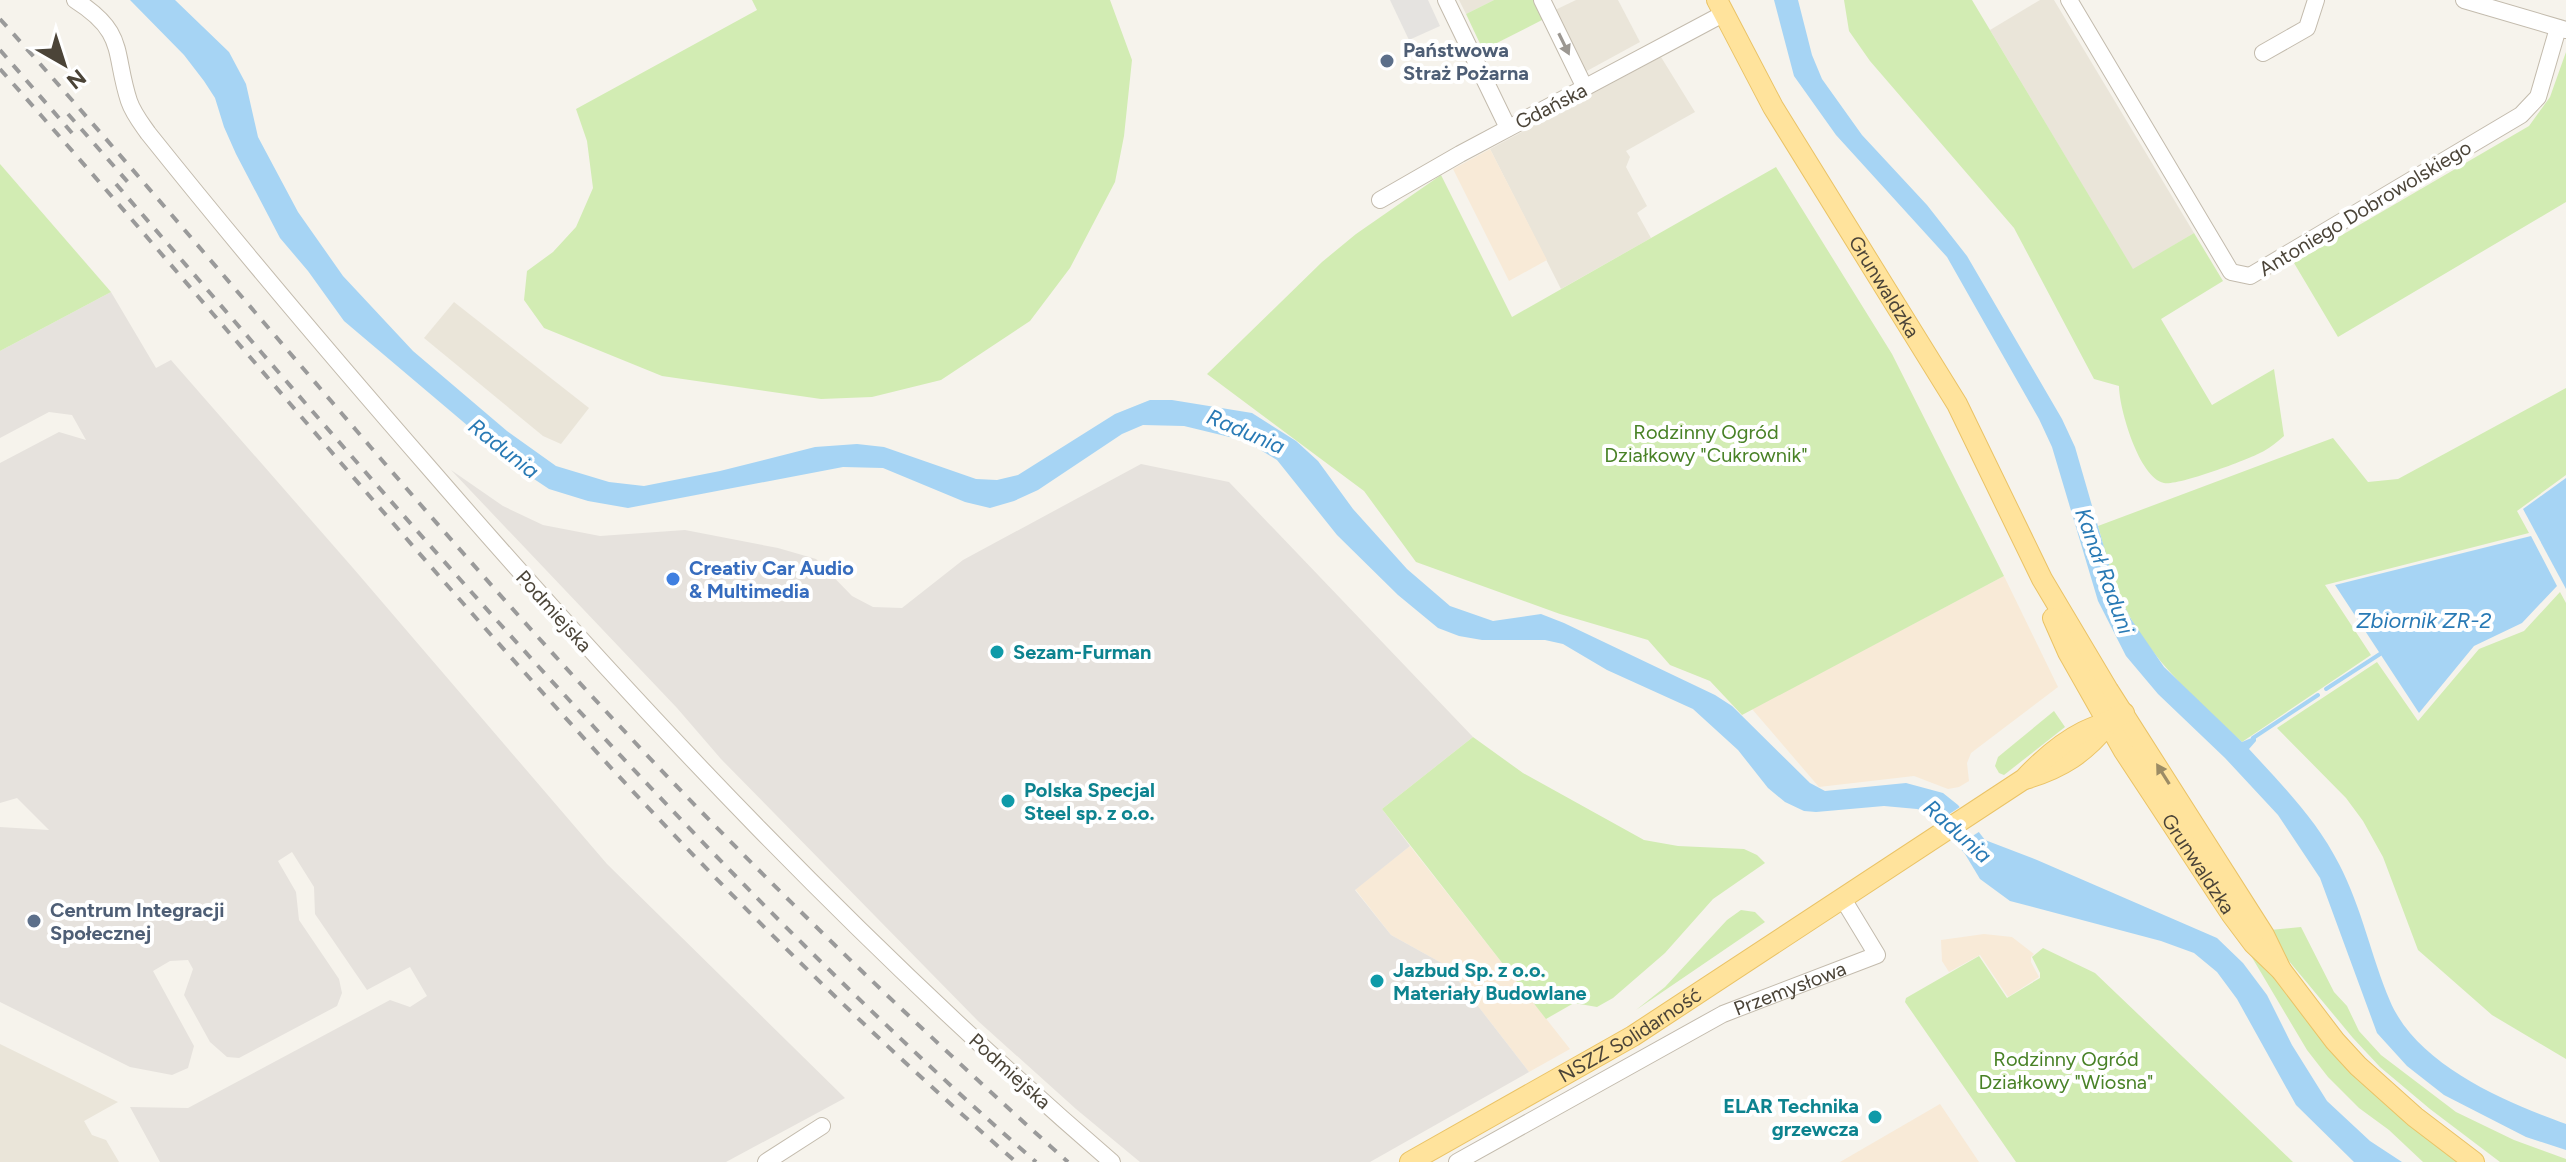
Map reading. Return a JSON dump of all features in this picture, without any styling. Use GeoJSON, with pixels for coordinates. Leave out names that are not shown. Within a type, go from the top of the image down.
{"type":"FeatureCollection","features":[{"type":"Feature","properties":{"kind":"main road","name":"Grunwaldzka"},"geometry":{"type":"LineString","coordinates":[[1720,7],[1773,107],[1957,404],[2042,579],[2052,615],[2068,652],[2264,935],[2281,970]]}},
{"type":"Feature","properties":{"kind":"main road","name":"Grunwaldzka"},"geometry":{"type":"LineString","coordinates":[[2116,718],[2126,754],[2253,943],[2281,970],[2335,1041],[2364,1073],[2474,1162]]}},
{"type":"Feature","properties":{"kind":"main road"},"geometry":{"type":"LineString","coordinates":[[2024,779],[2053,771],[2092,745],[2116,718]]}},
{"type":"Feature","properties":{"kind":"main road"},"geometry":{"type":"LineString","coordinates":[[1843,899],[2024,779],[2044,758],[2083,732],[2116,718]]}},
{"type":"Feature","properties":{"kind":"main road"},"geometry":{"type":"LineString","coordinates":[[2092,745],[2126,754]]}},
{"type":"Feature","properties":{"kind":"main road","name":"NSZZ Solidarność"},"geometry":{"type":"LineString","coordinates":[[1410,1162],[1633,1036],[1843,899]]}},
{"type":"Feature","properties":{"kind":"street","name":"Podmiejska"},"geometry":{"type":"LineString","coordinates":[[75,0],[99,17],[111,33],[120,58],[129,103],[148,133],[306,327],[567,625],[682,750],[806,877],[952,1019],[1112,1162]]}},
{"type":"Feature","properties":{"kind":"street"},"geometry":{"type":"LineString","coordinates":[[1446,0],[1508,128]]}},
{"type":"Feature","properties":{"kind":"street"},"geometry":{"type":"LineString","coordinates":[[1542,0],[1585,88]]}},
{"type":"Feature","properties":{"kind":"street","name":"Antoniego Dobrowolskiego"},"geometry":{"type":"LineString","coordinates":[[2069,0],[2231,272],[2250,276],[2521,115],[2538,97],[2562,29]]}},
{"type":"Feature","properties":{"kind":"street"},"geometry":{"type":"LineString","coordinates":[[2263,53],[2307,28],[2316,0]]}},
{"type":"Feature","properties":{"kind":"street"},"geometry":{"type":"LineString","coordinates":[[2464,0],[2562,29]]}},
{"type":"Feature","properties":{"kind":"street","name":"Gdańska"},"geometry":{"type":"LineString","coordinates":[[1380,200],[1585,88],[1720,7]]}},
{"type":"Feature","properties":{"kind":"street","name":"Przemysłowa"},"geometry":{"type":"LineString","coordinates":[[1457,1162],[1723,1014],[1877,955],[1843,899]]}},
{"type":"Feature","properties":{"kind":"street"},"geometry":{"type":"LineString","coordinates":[[766,1162],[822,1126]]}},
{"type":"Feature","properties":{"kind":"shaded area"},"geometry":{"type":"Polygon","coordinates":[[[1390,0],[1428,0],[1440,26],[1409,40],[1390,0]]]}},
{"type":"Feature","properties":{"kind":"shaded area"},"geometry":{"type":"Polygon","coordinates":[[[1459,0],[1494,0],[1466,14],[1459,0]]]}},
{"type":"Feature","properties":{"kind":"shaded area"},"geometry":{"type":"Polygon","coordinates":[[[1576,0],[1618,0],[1640,42],[1585,72],[1553,11],[1576,0]]]}},
{"type":"Feature","properties":{"kind":"shaded area"},"geometry":{"type":"Polygon","coordinates":[[[2040,0],[2054,0],[2194,233],[2133,270],[1990,30],[2040,0]]]}},
{"type":"Feature","properties":{"kind":"shaded area"},"geometry":{"type":"Polygon","coordinates":[[[1661,57],[1695,112],[1626,151],[1630,157],[1626,167],[1647,206],[1637,213],[1651,238],[1561,289],[1490,149],[1661,57]]]}},
{"type":"Feature","properties":{"kind":"shaded area"},"geometry":{"type":"Polygon","coordinates":[[[1490,149],[1547,260],[1509,281],[1453,169],[1490,149]]]}},
{"type":"Feature","properties":{"kind":"shaded area"},"geometry":{"type":"Polygon","coordinates":[[[111,292],[156,368],[171,360],[607,864],[845,1098],[726,1162],[160,1162],[130,1107],[188,1108],[390,1000],[410,1007],[427,996],[410,967],[367,990],[315,914],[314,887],[292,852],[278,861],[296,892],[299,920],[339,979],[342,993],[337,1006],[239,1058],[227,1057],[210,1042],[184,995],[193,969],[188,960],[170,961],[153,971],[194,1046],[188,1068],[172,1075],[130,1067],[0,1002],[0,827],[49,830],[17,798],[0,803],[0,463],[59,432],[86,440],[72,415],[49,412],[0,438],[0,351],[111,292]]]}},
{"type":"Feature","properties":{"kind":"shaded area"},"geometry":{"type":"Polygon","coordinates":[[[454,302],[589,408],[561,444],[543,436],[424,338],[454,302]]]}},
{"type":"Feature","properties":{"kind":"shaded area"},"geometry":{"type":"Polygon","coordinates":[[[1141,464],[1229,482],[1473,737],[1382,809],[1410,846],[1355,890],[1391,935],[1447,966],[1529,1072],[1370,1162],[1140,1162],[978,1021],[721,759],[677,708],[451,470],[503,506],[543,525],[600,536],[685,530],[778,548],[816,559],[852,596],[873,607],[902,608],[963,560],[1141,464]]]}},
{"type":"Feature","properties":{"kind":"shaded area"},"geometry":{"type":"Polygon","coordinates":[[[2004,576],[2058,687],[1971,753],[1967,763],[1969,781],[1959,787],[1948,789],[1914,776],[1819,787],[1752,709],[2004,576]]]}},
{"type":"Feature","properties":{"kind":"shaded area"},"geometry":{"type":"Polygon","coordinates":[[[1410,846],[1570,1049],[1529,1072],[1447,966],[1391,935],[1355,889],[1410,846]]]}},
{"type":"Feature","properties":{"kind":"shaded area"},"geometry":{"type":"Polygon","coordinates":[[[1984,934],[2012,937],[2034,954],[2031,962],[2039,977],[2008,997],[1980,955],[1949,972],[1942,961],[1941,940],[1984,934]]]}},
{"type":"Feature","properties":{"kind":"shaded area"},"geometry":{"type":"Polygon","coordinates":[[[0,1044],[118,1102],[84,1121],[92,1135],[106,1140],[119,1162],[0,1162],[0,1044]]]}},
{"type":"Feature","properties":{"kind":"shaded area"},"geometry":{"type":"Polygon","coordinates":[[[1940,1104],[1979,1162],[1840,1162],[1940,1104]]]}},
{"type":"Feature","properties":{"kind":"green space"},"geometry":{"type":"Polygon","coordinates":[[[752,0],[1110,0],[1132,60],[1124,136],[1115,182],[1070,268],[1030,321],[941,380],[872,397],[821,399],[662,376],[544,328],[524,300],[527,271],[553,252],[576,227],[593,188],[587,141],[576,109],[757,10],[752,0]]]}},
{"type":"Feature","properties":{"kind":"green space"},"geometry":{"type":"Polygon","coordinates":[[[1494,0],[1535,0],[1544,19],[1483,50],[1466,14],[1494,0]]]}},
{"type":"Feature","properties":{"kind":"green space"},"geometry":{"type":"Polygon","coordinates":[[[1844,0],[1972,0],[2133,269],[2194,233],[2223,281],[2161,319],[2212,405],[2274,369],[2284,436],[2264,451],[2214,471],[2172,483],[2155,478],[2146,469],[2132,441],[2119,386],[2094,379],[2014,228],[1870,61],[1849,31],[1844,0]]]}},
{"type":"Feature","properties":{"kind":"green space"},"geometry":{"type":"Polygon","coordinates":[[[2566,52],[2566,202],[2338,337],[2294,263],[2529,126],[2550,97],[2566,52]]]}},
{"type":"Feature","properties":{"kind":"green space"},"geometry":{"type":"Polygon","coordinates":[[[0,164],[111,292],[0,351],[0,164]]]}},
{"type":"Feature","properties":{"kind":"green space","name":"Rodzinny Ogród Działkowy \"Cukrownik\""},"geometry":{"type":"Polygon","coordinates":[[[1776,167],[1892,354],[2004,576],[1742,715],[1710,681],[1670,665],[1648,640],[1560,614],[1416,562],[1364,491],[1207,374],[1322,262],[1356,234],[1441,175],[1512,317],[1776,167]]]}},
{"type":"Feature","properties":{"kind":"green space"},"geometry":{"type":"Polygon","coordinates":[[[2566,388],[2566,475],[2517,511],[2529,533],[2325,585],[2371,655],[2242,742],[2169,671],[2138,631],[2126,609],[2113,578],[2098,526],[2333,438],[2368,482],[2398,479],[2566,388]]]}},
{"type":"Feature","properties":{"kind":"green space"},"geometry":{"type":"Polygon","coordinates":[[[2560,592],[2566,603],[2566,1059],[2492,1015],[2418,950],[2383,857],[2363,821],[2346,798],[2277,728],[2377,662],[2418,721],[2479,649],[2524,631],[2560,592]]]}},
{"type":"Feature","properties":{"kind":"green space"},"geometry":{"type":"Polygon","coordinates":[[[2054,711],[2065,727],[2004,775],[1999,773],[1995,766],[1998,757],[2054,711]]]}},
{"type":"Feature","properties":{"kind":"green space"},"geometry":{"type":"Polygon","coordinates":[[[1473,737],[1523,773],[1644,840],[1678,846],[1744,849],[1765,863],[1713,899],[1665,953],[1613,998],[1597,1007],[1574,1003],[1546,1019],[1382,809],[1473,737]]]}},
{"type":"Feature","properties":{"kind":"green space"},"geometry":{"type":"Polygon","coordinates":[[[1741,910],[1755,912],[1765,922],[1636,1010],[1665,987],[1727,920],[1741,910]]]}},
{"type":"Feature","properties":{"kind":"green space"},"geometry":{"type":"Polygon","coordinates":[[[2301,927],[2334,992],[2347,1006],[2359,1031],[2381,1055],[2456,1112],[2514,1140],[2566,1159],[2566,1162],[2500,1162],[2380,1067],[2279,949],[2270,930],[2301,927]]]}},
{"type":"Feature","properties":{"kind":"green space"},"geometry":{"type":"Polygon","coordinates":[[[2244,944],[2462,1162],[2423,1162],[2389,1130],[2359,1108],[2328,1077],[2307,1050],[2244,944]]]}},
{"type":"Feature","properties":{"kind":"green space","name":"Rodzinny Ogród Działkowy \"Wiosna\""},"geometry":{"type":"Polygon","coordinates":[[[2043,948],[2095,973],[2293,1162],[2016,1162],[1905,1002],[1906,998],[1979,956],[2007,998],[2040,978],[2032,957],[2043,948]]]}},
{"type":"Feature","properties":{"kind":"water","name":"Radunia"},"geometry":{"type":"Polygon","coordinates":[[[130,0],[175,0],[229,52],[246,84],[258,137],[298,212],[343,276],[413,351],[507,431],[556,466],[609,482],[644,486],[815,447],[857,444],[884,447],[976,479],[997,480],[1018,475],[1115,414],[1150,400],[1172,400],[1252,413],[1296,441],[1318,461],[1353,509],[1407,569],[1450,606],[1493,621],[1541,614],[1564,623],[1715,695],[1732,706],[1810,783],[1825,791],[1906,783],[1943,793],[1958,805],[1985,840],[2217,938],[2243,963],[2267,995],[2292,1045],[2327,1101],[2370,1141],[2402,1162],[2354,1162],[2296,1105],[2237,999],[2217,972],[2194,953],[2161,941],[2010,901],[1980,879],[1965,854],[1931,813],[1884,806],[1816,812],[1804,811],[1785,802],[1768,788],[1738,750],[1693,709],[1607,670],[1563,644],[1545,640],[1482,640],[1438,628],[1398,595],[1337,535],[1277,460],[1246,441],[1184,426],[1143,425],[1122,434],[1038,490],[990,508],[965,502],[883,468],[843,467],[628,508],[588,501],[549,489],[519,469],[344,321],[280,238],[236,154],[215,98],[204,81],[184,55],[130,0]]]}},
{"type":"Feature","properties":{"kind":"water","name":"Kanał Raduni"},"geometry":{"type":"Polygon","coordinates":[[[1774,0],[1798,0],[1812,55],[1822,79],[1862,135],[1927,205],[1967,256],[2062,419],[2075,447],[2115,585],[2129,616],[2164,667],[2242,742],[2256,736],[2249,749],[2310,818],[2339,864],[2390,1001],[2403,1024],[2420,1044],[2465,1078],[2566,1124],[2566,1150],[2526,1137],[2444,1095],[2407,1066],[2377,1033],[2320,878],[2278,815],[2225,758],[2158,694],[2126,656],[2098,601],[2052,447],[2039,419],[1947,257],[1836,135],[1794,76],[1774,0]]]}},
{"type":"Feature","properties":{"kind":"water"},"geometry":{"type":"Polygon","coordinates":[[[2566,478],[2566,589],[2523,509],[2566,478]]]}},
{"type":"Feature","properties":{"kind":"water","name":"Zbiornik ZR-2"},"geometry":{"type":"Polygon","coordinates":[[[2531,536],[2557,586],[2522,623],[2474,646],[2419,713],[2335,585],[2531,536]]]}},
{"type":"Feature","properties":{"kind":"pier"},"geometry":{"type":"Polygon","coordinates":[[[1963,805],[1982,830],[1955,847],[1937,822],[1963,805]]]}},
{"type":"Feature","properties":{"kind":"waterway"},"geometry":{"type":"LineString","coordinates":[[2326,689],[2380,654]]}},
{"type":"Feature","properties":{"kind":"waterway"},"geometry":{"type":"LineString","coordinates":[[2253,738],[2318,695]]}},
{"type":"Feature","properties":{"kind":"railway"},"geometry":{"type":"LineString","coordinates":[[0,19],[448,536],[601,706],[829,940],[1068,1162]]}},
{"type":"Feature","properties":{"kind":"railway"},"geometry":{"type":"LineString","coordinates":[[0,50],[72,133]]}},
{"type":"Feature","properties":{"kind":"railway"},"geometry":{"type":"LineString","coordinates":[[0,69],[499,644],[625,782],[732,895],[844,1005],[1016,1162]]}},
{"type":"Feature","properties":{"kind":"railway"},"geometry":{"type":"LineString","coordinates":[[68,114],[134,189]]}},
{"type":"Feature","properties":{"kind":"railway"},"geometry":{"type":"LineString","coordinates":[[116,184],[447,564],[674,812],[911,1049],[1036,1162]]}},
{"type":"Feature","properties":{"kind":"place","name":"Państwowa Straż Pożarna"},"geometry":{"type":"Point","coordinates":[1387,61]}},
{"type":"Feature","properties":{"kind":"place","name":"Creativ Car Audio & Multimedia"},"geometry":{"type":"Point","coordinates":[673,579]}},
{"type":"Feature","properties":{"kind":"place","name":"Sezam-Furman"},"geometry":{"type":"Point","coordinates":[997,652]}},
{"type":"Feature","properties":{"kind":"place","name":"Polska Specjal Steel sp. z o.o."},"geometry":{"type":"Point","coordinates":[1008,801]}},
{"type":"Feature","properties":{"kind":"place","name":"Centrum Integracji Społecznej"},"geometry":{"type":"Point","coordinates":[34,921]}},
{"type":"Feature","properties":{"kind":"place","name":"Jazbud Sp. z o.o. Materiały Budowlane"},"geometry":{"type":"Point","coordinates":[1377,981]}},
{"type":"Feature","properties":{"kind":"place","name":"ELAR Technika grzewcza"},"geometry":{"type":"Point","coordinates":[1875,1117]}}]}
